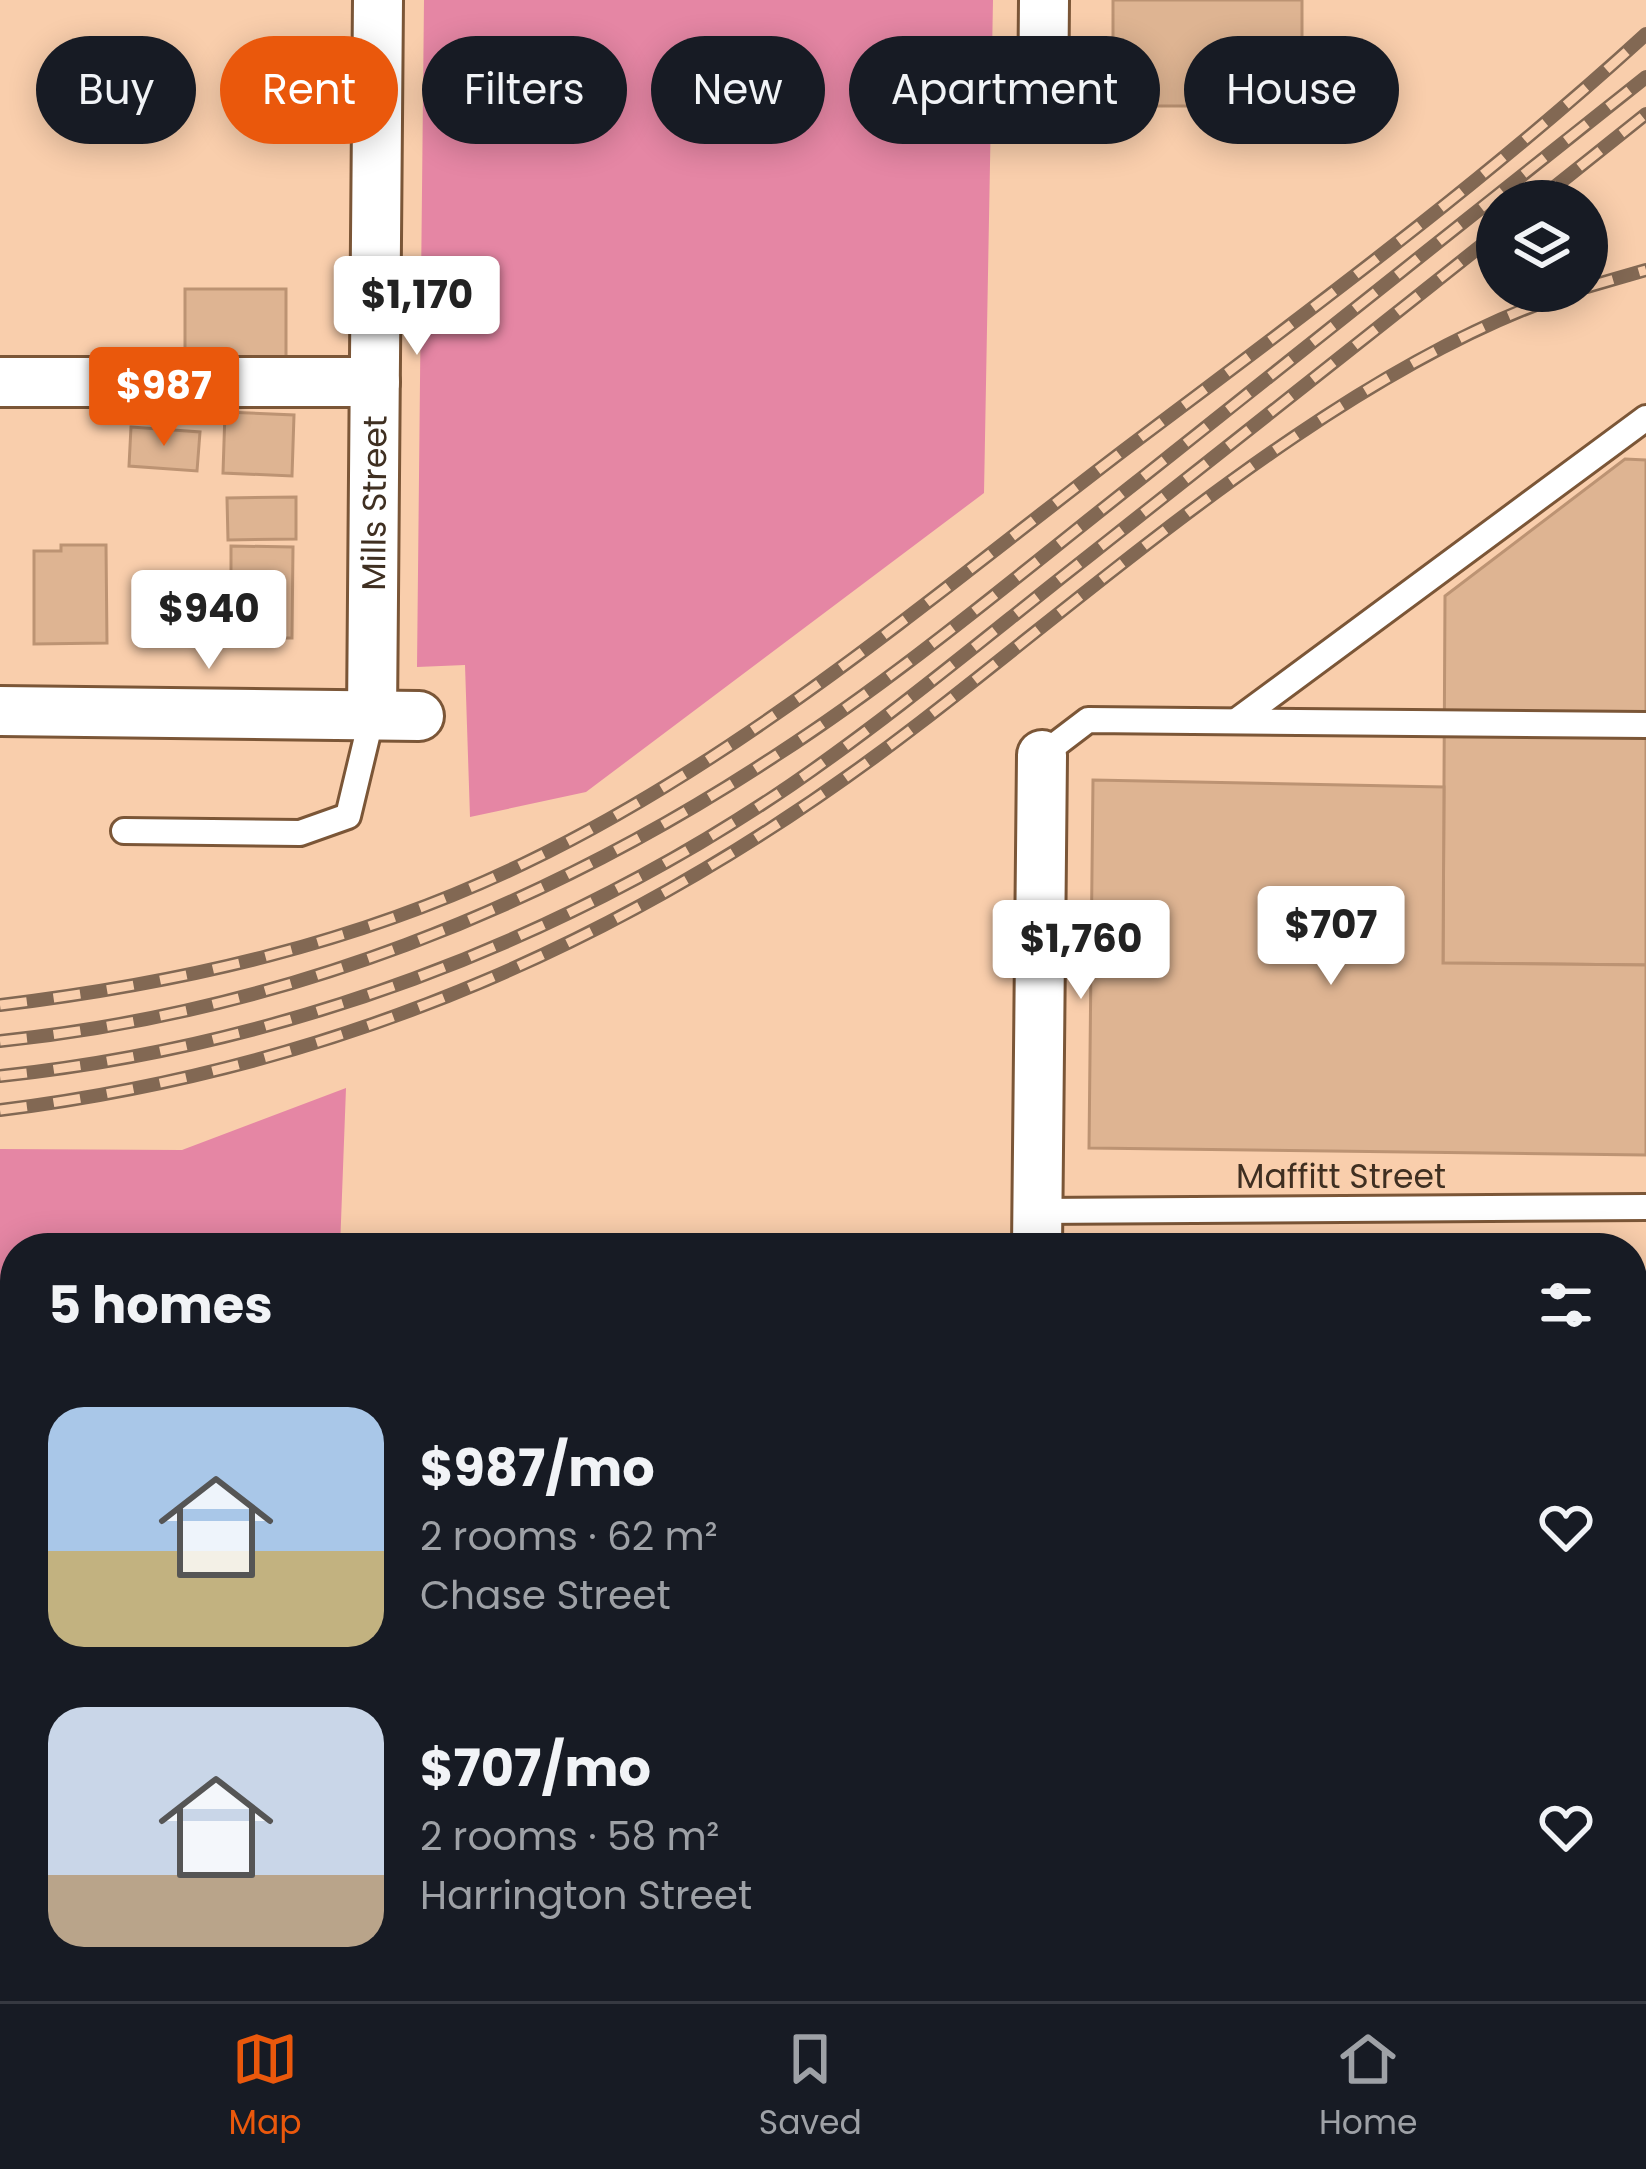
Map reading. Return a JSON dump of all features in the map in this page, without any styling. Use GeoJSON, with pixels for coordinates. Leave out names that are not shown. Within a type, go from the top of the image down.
{"type":"FeatureCollection","features":[{"type":"Feature","properties":{"kind":"street","name":"Mills Street"},"geometry":{"type":"LineString","coordinates":[[379,0],[375,382],[395,716]]}},
{"type":"Feature","properties":{"kind":"street"},"geometry":{"type":"LineString","coordinates":[[1043,36],[1044,0]]}},
{"type":"Feature","properties":{"kind":"street"},"geometry":{"type":"LineString","coordinates":[[0,382],[375,382]]}},
{"type":"Feature","properties":{"kind":"street"},"geometry":{"type":"LineString","coordinates":[[0,711],[395,716]]}},
{"type":"Feature","properties":{"kind":"street"},"geometry":{"type":"LineString","coordinates":[[1037,1230],[1042,755]]}},
{"type":"Feature","properties":{"kind":"lane"},"geometry":{"type":"LineString","coordinates":[[1239,719],[1646,418]]}},
{"type":"Feature","properties":{"kind":"lane"},"geometry":{"type":"LineString","coordinates":[[124,831],[300,833],[348,816],[395,716]]}},
{"type":"Feature","properties":{"kind":"lane"},"geometry":{"type":"LineString","coordinates":[[1042,755],[1088,720],[1646,725]]}},
{"type":"Feature","properties":{"kind":"lane","name":"Maffitt Street"},"geometry":{"type":"LineString","coordinates":[[1037,1230],[1646,1207]]}},
{"type":"Feature","properties":{"kind":"shaded area"},"geometry":{"type":"Polygon","coordinates":[[[424,0],[993,0],[992,36],[849,36],[849,144],[990,144],[984,493],[586,792],[470,817],[465,665],[417,667],[422,144],[627,144],[627,36],[424,36],[424,0]]]}},
{"type":"Feature","properties":{"kind":"shaded area"},"geometry":{"type":"Polygon","coordinates":[[[346,1088],[341,1233],[0,1233],[0,1149],[182,1150],[346,1088]]]}},
{"type":"Feature","properties":{"kind":"building"},"geometry":{"type":"Polygon","coordinates":[[[1113,0],[1302,0],[1302,36],[1184,36],[1184,106],[1160,106],[1160,36],[1113,36],[1113,0]]]}},
{"type":"Feature","properties":{"kind":"building"},"geometry":{"type":"Polygon","coordinates":[[[185,289],[286,289],[286,359],[185,359],[185,289]]]}},
{"type":"Feature","properties":{"kind":"building"},"geometry":{"type":"Polygon","coordinates":[[[225,412],[294,415],[292,476],[223,473],[225,412]]]}},
{"type":"Feature","properties":{"kind":"building"},"geometry":{"type":"Polygon","coordinates":[[[131,427],[200,432],[197,471],[129,466],[131,427]]]}},
{"type":"Feature","properties":{"kind":"building"},"geometry":{"type":"Polygon","coordinates":[[[1625,459],[1646,460],[1646,965],[1443,963],[1445,596],[1625,459]]]}},
{"type":"Feature","properties":{"kind":"building"},"geometry":{"type":"Polygon","coordinates":[[[296,497],[296,539],[228,540],[227,498],[296,497]]]}},
{"type":"Feature","properties":{"kind":"building"},"geometry":{"type":"Polygon","coordinates":[[[61,545],[106,545],[107,643],[34,644],[34,551],[61,551],[61,545]]]}},
{"type":"Feature","properties":{"kind":"building"},"geometry":{"type":"Polygon","coordinates":[[[231,546],[293,547],[292,638],[231,638],[231,546]]]}},
{"type":"Feature","properties":{"kind":"building"},"geometry":{"type":"Polygon","coordinates":[[[1093,780],[1444,787],[1443,963],[1646,965],[1646,1155],[1089,1148],[1093,780]]]}},
{"type":"Feature","properties":{"kind":"railway"},"geometry":{"type":"LineString","coordinates":[[0,1005],[202,971],[399,916],[525,863],[683,776],[905,620],[1388,250],[1646,34]]}},
{"type":"Feature","properties":{"kind":"railway"},"geometry":{"type":"LineString","coordinates":[[0,1041],[207,1006],[308,978],[503,905],[689,810],[826,722],[918,655],[1646,77]]}},
{"type":"Feature","properties":{"kind":"railway"},"geometry":{"type":"LineString","coordinates":[[1563,180],[1646,114]]}},
{"type":"Feature","properties":{"kind":"railway"},"geometry":{"type":"LineString","coordinates":[[0,1076],[210,1040],[313,1013],[512,939],[701,842],[791,785],[903,703],[1476,250]]}},
{"type":"Feature","properties":{"kind":"railway"},"geometry":{"type":"LineString","coordinates":[[1608,281],[1646,270]]}},
{"type":"Feature","properties":{"kind":"railway"},"geometry":{"type":"LineString","coordinates":[[0,1110],[128,1090],[251,1061],[371,1024],[487,980],[600,927],[816,798],[921,722],[1151,541],[1318,421],[1403,369],[1520,312]]}}]}
